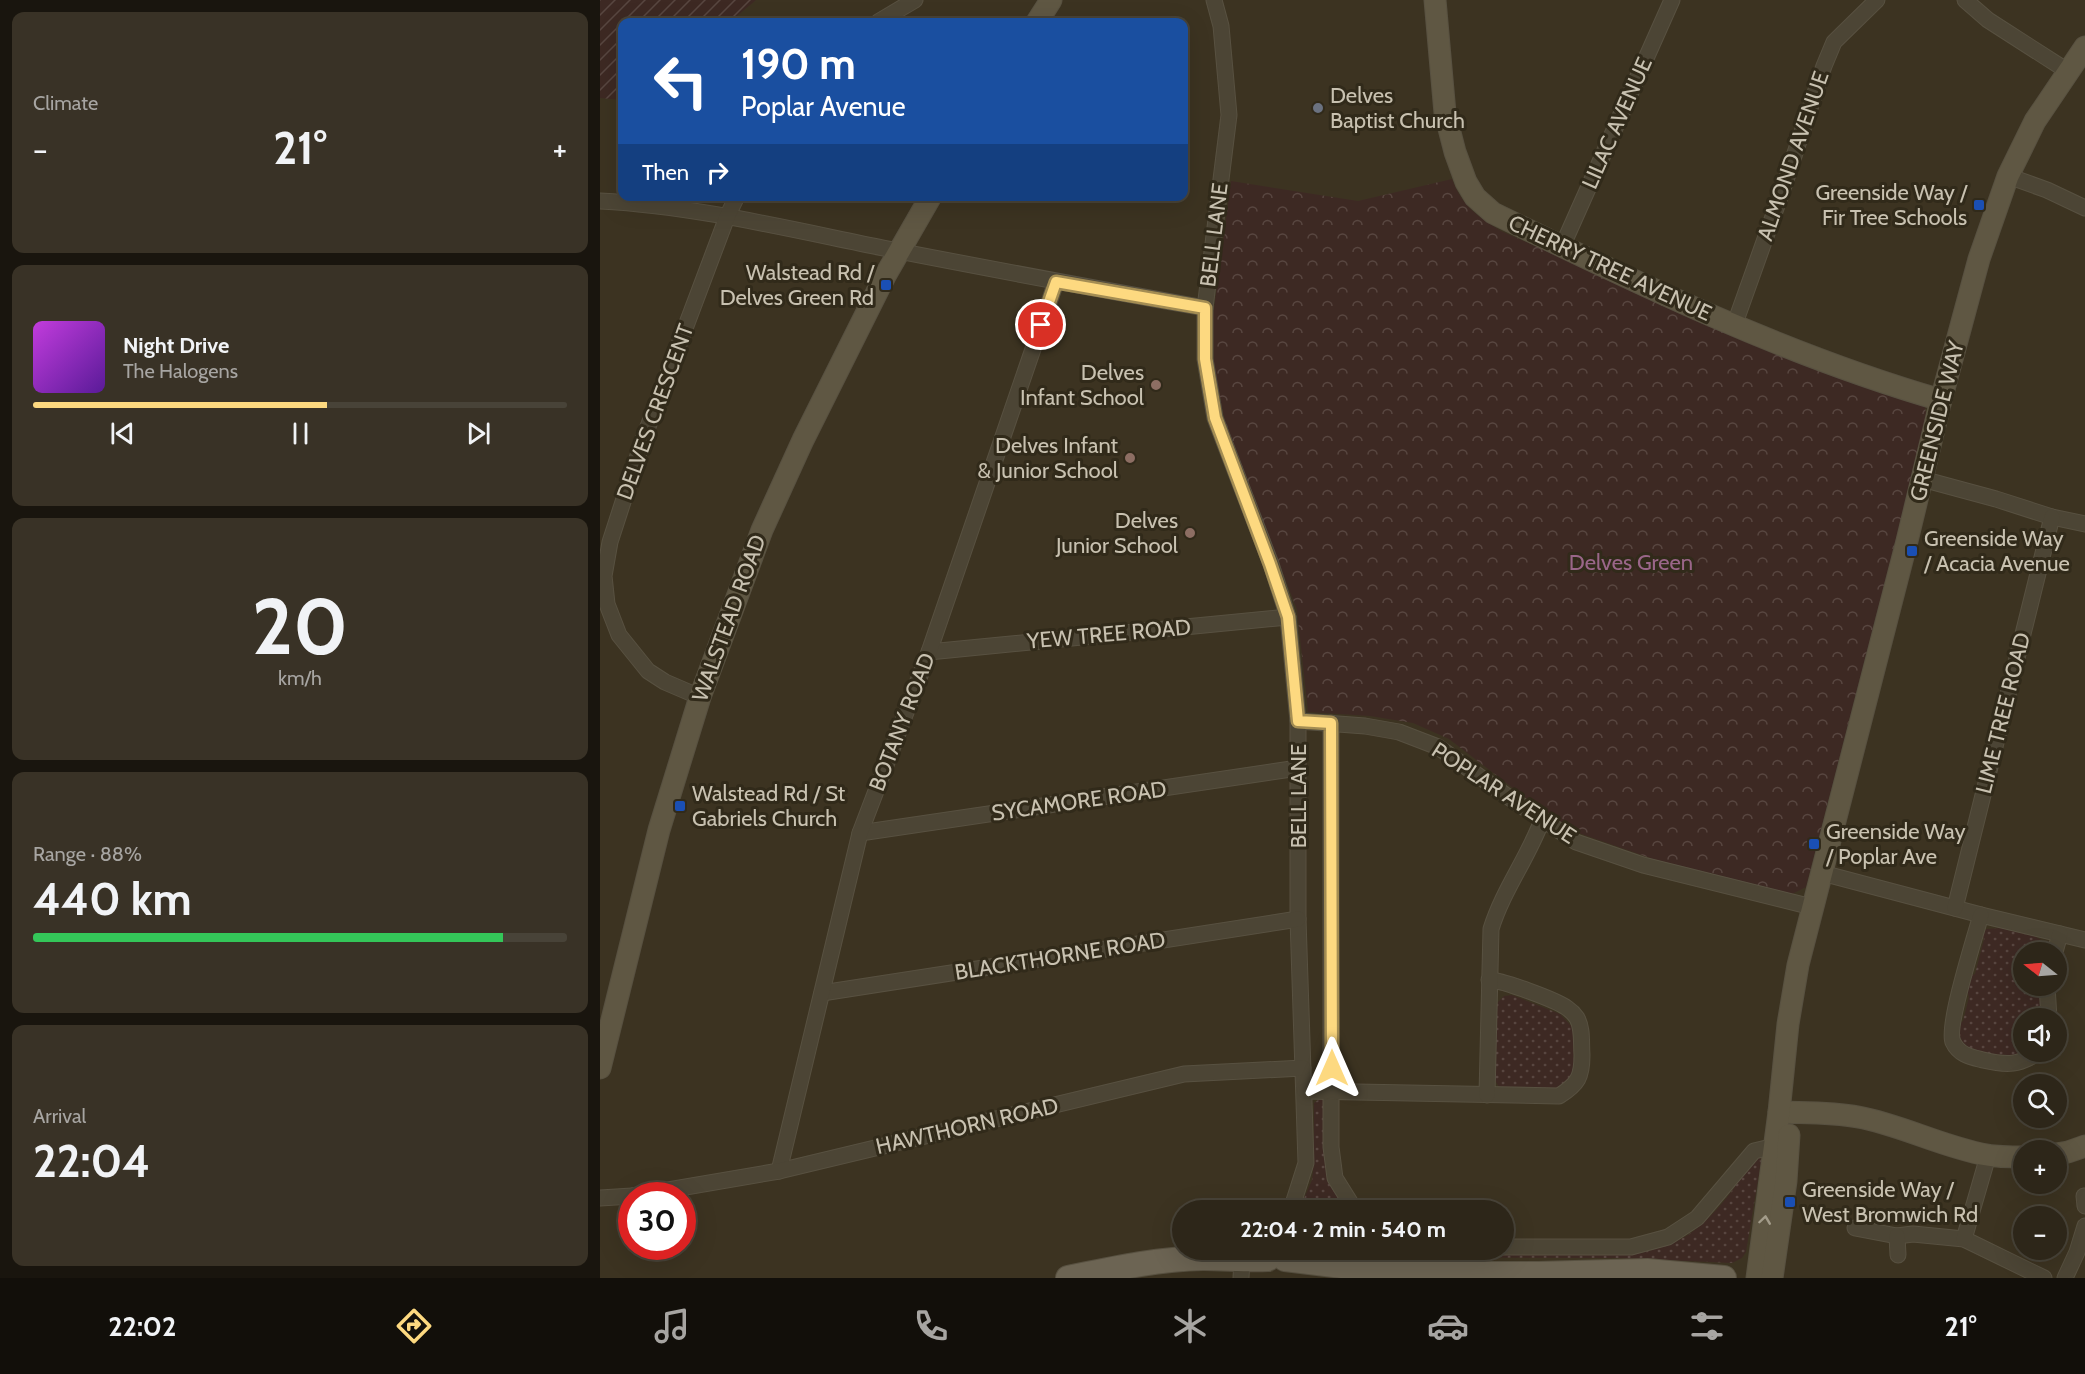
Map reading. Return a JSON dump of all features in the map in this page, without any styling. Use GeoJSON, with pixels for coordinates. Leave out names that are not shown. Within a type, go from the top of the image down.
{"type":"FeatureCollection","features":[{"type":"Feature","properties":{"kind":"main road"},"geometry":{"type":"LineString","coordinates":[[1068,1278],[1146,1263],[1203,1258],[1241,1269],[1263,1260]]}},
{"type":"Feature","properties":{"kind":"main road"},"geometry":{"type":"LineString","coordinates":[[1316,1260],[1406,1274],[1548,1276],[1647,1271],[1724,1278]]}},
{"type":"Feature","properties":{"kind":"street"},"geometry":{"type":"LineString","coordinates":[[885,18],[915,0]]}},
{"type":"Feature","properties":{"kind":"street"},"geometry":{"type":"LineString","coordinates":[[1040,18],[1051,0]]}},
{"type":"Feature","properties":{"kind":"street","name":"BELL LANE"},"geometry":{"type":"LineString","coordinates":[[1214,0],[1222,37],[1229,115],[1205,308],[1205,359],[1215,418],[1288,617],[1298,721],[1298,919],[1306,1163],[1294,1200]]}},
{"type":"Feature","properties":{"kind":"street","name":"CHERRY TREE AVENUE"},"geometry":{"type":"LineString","coordinates":[[1435,0],[1445,113],[1455,152],[1466,182],[1475,197],[1493,213],[1734,326],[1800,354],[1881,383],[1941,400]]}},
{"type":"Feature","properties":{"kind":"street","name":"LILAC AVENUE"},"geometry":{"type":"LineString","coordinates":[[1562,247],[1671,0]]}},
{"type":"Feature","properties":{"kind":"street","name":"ALMOND AVENUE"},"geometry":{"type":"LineString","coordinates":[[1734,326],[1834,42],[1877,0]]}},
{"type":"Feature","properties":{"kind":"street"},"geometry":{"type":"LineString","coordinates":[[1965,0],[1988,20],[2069,72]]}},
{"type":"Feature","properties":{"kind":"street","name":"GREENSIDE WAY"},"geometry":{"type":"LineString","coordinates":[[1772,1278],[1786,1181],[1785,1112],[1788,1024],[1798,965],[1812,907],[1979,259],[2008,176],[2035,121],[2085,47]]}},
{"type":"Feature","properties":{"kind":"street"},"geometry":{"type":"LineString","coordinates":[[2008,176],[2047,189],[2085,208]]}},
{"type":"Feature","properties":{"kind":"street"},"geometry":{"type":"LineString","coordinates":[[600,201],[648,204],[727,216],[1056,282],[1205,308]]}},
{"type":"Feature","properties":{"kind":"street","name":"DELVES CRESCENT"},"geometry":{"type":"LineString","coordinates":[[700,697],[665,682],[648,671],[619,635],[608,604],[604,576],[610,543],[643,440],[734,201]]}},
{"type":"Feature","properties":{"kind":"street","name":"WALSTEAD ROAD"},"geometry":{"type":"LineString","coordinates":[[600,1068],[653,852],[700,697],[762,530],[803,440],[898,251],[928,201]]}},
{"type":"Feature","properties":{"kind":"street","name":"BOTANY ROAD"},"geometry":{"type":"LineString","coordinates":[[778,1171],[860,833],[929,652],[1056,282]]}},
{"type":"Feature","properties":{"kind":"street"},"geometry":{"type":"LineString","coordinates":[[1922,479],[2052,517],[2085,524]]}},
{"type":"Feature","properties":{"kind":"street","name":"LIME TREE ROAD"},"geometry":{"type":"LineString","coordinates":[[1955,908],[2052,517]]}},
{"type":"Feature","properties":{"kind":"street","name":"YEW TREE ROAD"},"geometry":{"type":"LineString","coordinates":[[929,652],[1288,617]]}},
{"type":"Feature","properties":{"kind":"street","name":"POPLAR AVENUE"},"geometry":{"type":"LineString","coordinates":[[1298,721],[1365,726],[1399,732],[1438,747],[1576,842],[1643,865],[1812,907]]}},
{"type":"Feature","properties":{"kind":"street","name":"BELL LANE"},"geometry":{"type":"LineString","coordinates":[[1331,723],[1331,1147],[1335,1178],[1349,1200]]}},
{"type":"Feature","properties":{"kind":"street","name":"SYCAMORE ROAD"},"geometry":{"type":"LineString","coordinates":[[860,833],[1298,768]]}},
{"type":"Feature","properties":{"kind":"street"},"geometry":{"type":"LineString","coordinates":[[1487,1095],[1491,929],[1497,908],[1535,838],[1542,820]]}},
{"type":"Feature","properties":{"kind":"street"},"geometry":{"type":"LineString","coordinates":[[1822,873],[1981,915],[2084,938]]}},
{"type":"Feature","properties":{"kind":"street"},"geometry":{"type":"LineString","coordinates":[[1981,915],[1954,1015],[1952,1042],[1963,1055],[1997,1063],[2024,1062]]}},
{"type":"Feature","properties":{"kind":"street","name":"BLACKTHORNE ROAD"},"geometry":{"type":"LineString","coordinates":[[822,993],[1298,919]]}},
{"type":"Feature","properties":{"kind":"street"},"geometry":{"type":"LineString","coordinates":[[2058,942],[2060,934]]}},
{"type":"Feature","properties":{"kind":"street"},"geometry":{"type":"LineString","coordinates":[[1305,1091],[1559,1096],[1571,1089],[1580,1077],[1582,1069],[1581,1028],[1576,1017],[1567,1008],[1504,981],[1489,980]]}},
{"type":"Feature","properties":{"kind":"street","name":"HAWTHORN ROAD"},"geometry":{"type":"LineString","coordinates":[[696,1185],[778,1171],[1184,1074],[1224,1070],[1303,1068]]}},
{"type":"Feature","properties":{"kind":"street"},"geometry":{"type":"LineString","coordinates":[[1785,1112],[1829,1113],[1858,1117],[1908,1130],[1956,1147],[1988,1155],[2013,1156]]}},
{"type":"Feature","properties":{"kind":"street","name":"GREENSIDE WAY"},"geometry":{"type":"LineString","coordinates":[[1757,1278],[1775,1146],[1785,1112]]}},
{"type":"Feature","properties":{"kind":"street"},"geometry":{"type":"LineString","coordinates":[[1514,1246],[1631,1247],[1668,1238],[1697,1218],[1754,1150],[1775,1146]]}},
{"type":"Feature","properties":{"kind":"street"},"geometry":{"type":"LineString","coordinates":[[2067,1152],[2085,1146]]}},
{"type":"Feature","properties":{"kind":"street"},"geometry":{"type":"LineString","coordinates":[[1964,1239],[1988,1155]]}},
{"type":"Feature","properties":{"kind":"street"},"geometry":{"type":"LineString","coordinates":[[2084,1196],[2085,1206]]}},
{"type":"Feature","properties":{"kind":"street","name":"HAWTHORN ROAD"},"geometry":{"type":"LineString","coordinates":[[600,1198],[618,1197]]}},
{"type":"Feature","properties":{"kind":"street"},"geometry":{"type":"LineString","coordinates":[[2065,1278],[2077,1252],[2085,1226]]}},
{"type":"Feature","properties":{"kind":"street"},"geometry":{"type":"LineString","coordinates":[[1855,1228],[1897,1236],[1913,1234],[1964,1239],[2044,1278]]}},
{"type":"Feature","properties":{"kind":"street"},"geometry":{"type":"LineString","coordinates":[[1897,1236],[1898,1255]]}},
{"type":"Feature","properties":{"kind":"green space"},"geometry":{"type":"Polygon","coordinates":[[[600,0],[756,0],[735,18],[618,18],[618,100],[600,98],[600,0]]]}},
{"type":"Feature","properties":{"kind":"green space","name":"Delves Green"},"geometry":{"type":"Polygon","coordinates":[[[1452,179],[1460,196],[1471,210],[1501,231],[1832,376],[1915,398],[1925,407],[1927,419],[1806,887],[1792,894],[1653,859],[1570,830],[1449,739],[1413,723],[1370,716],[1308,712],[1297,610],[1225,421],[1214,369],[1213,316],[1231,181],[1358,201],[1452,179]]]}},
{"type":"Feature","properties":{"kind":"green space"},"geometry":{"type":"Polygon","coordinates":[[[2001,928],[2034,936],[2042,942],[2013,942],[2013,996],[2040,996],[2041,1008],[2013,1008],[2013,1057],[1998,1058],[1995,1055],[1977,1051],[1972,1054],[1960,1044],[1957,1024],[1963,1021],[1969,997],[1966,989],[1970,976],[1975,974],[1984,939],[1982,935],[1986,929],[2001,928]]]}},
{"type":"Feature","properties":{"kind":"green space"},"geometry":{"type":"Polygon","coordinates":[[[1512,995],[1560,1014],[1573,1028],[1574,1071],[1564,1089],[1504,1090],[1499,1087],[1493,1077],[1494,1006],[1504,996],[1512,995]]]}},
{"type":"Feature","properties":{"kind":"green space"},"geometry":{"type":"Polygon","coordinates":[[[1321,1098],[1325,1100],[1331,1174],[1344,1200],[1303,1200],[1312,1180],[1314,1103],[1321,1098]]]}},
{"type":"Feature","properties":{"kind":"green space"},"geometry":{"type":"Polygon","coordinates":[[[1760,1157],[1761,1162],[1746,1252],[1742,1258],[1732,1263],[1619,1258],[1514,1258],[1514,1252],[1641,1253],[1677,1241],[1710,1217],[1730,1194],[1752,1159],[1760,1157]]]}},
{"type":"Feature","properties":{"kind":"place","name":"Delves Baptist Church"},"geometry":{"type":"Point","coordinates":[1318,108]}},
{"type":"Feature","properties":{"kind":"place","name":"Greenside Way / Fir Tree Schools"},"geometry":{"type":"Point","coordinates":[1979,205]}},
{"type":"Feature","properties":{"kind":"place","name":"Walstead Rd / Delves Green Rd"},"geometry":{"type":"Point","coordinates":[886,285]}},
{"type":"Feature","properties":{"kind":"place","name":"Delves Infant School"},"geometry":{"type":"Point","coordinates":[1156,385]}},
{"type":"Feature","properties":{"kind":"place","name":"Delves Infant & Junior School"},"geometry":{"type":"Point","coordinates":[1130,458]}},
{"type":"Feature","properties":{"kind":"place","name":"Delves Junior School"},"geometry":{"type":"Point","coordinates":[1190,533]}},
{"type":"Feature","properties":{"kind":"place","name":"Greenside Way / Acacia Avenue"},"geometry":{"type":"Point","coordinates":[1912,551]}},
{"type":"Feature","properties":{"kind":"place","name":"Walstead Rd / St Gabriels Church"},"geometry":{"type":"Point","coordinates":[680,806]}},
{"type":"Feature","properties":{"kind":"place","name":"Greenside Way / Poplar Ave"},"geometry":{"type":"Point","coordinates":[1814,844]}},
{"type":"Feature","properties":{"kind":"place","name":"Greenside Way / West Bromwich Rd"},"geometry":{"type":"Point","coordinates":[1790,1202]}},
{"type":"Feature","properties":{"kind":"route"},"geometry":{"type":"LineString","coordinates":[[1041,325],[1056,282],[1205,308],[1205,359],[1215,418],[1288,617],[1298,721],[1331,723],[1332,1068]]}}]}
